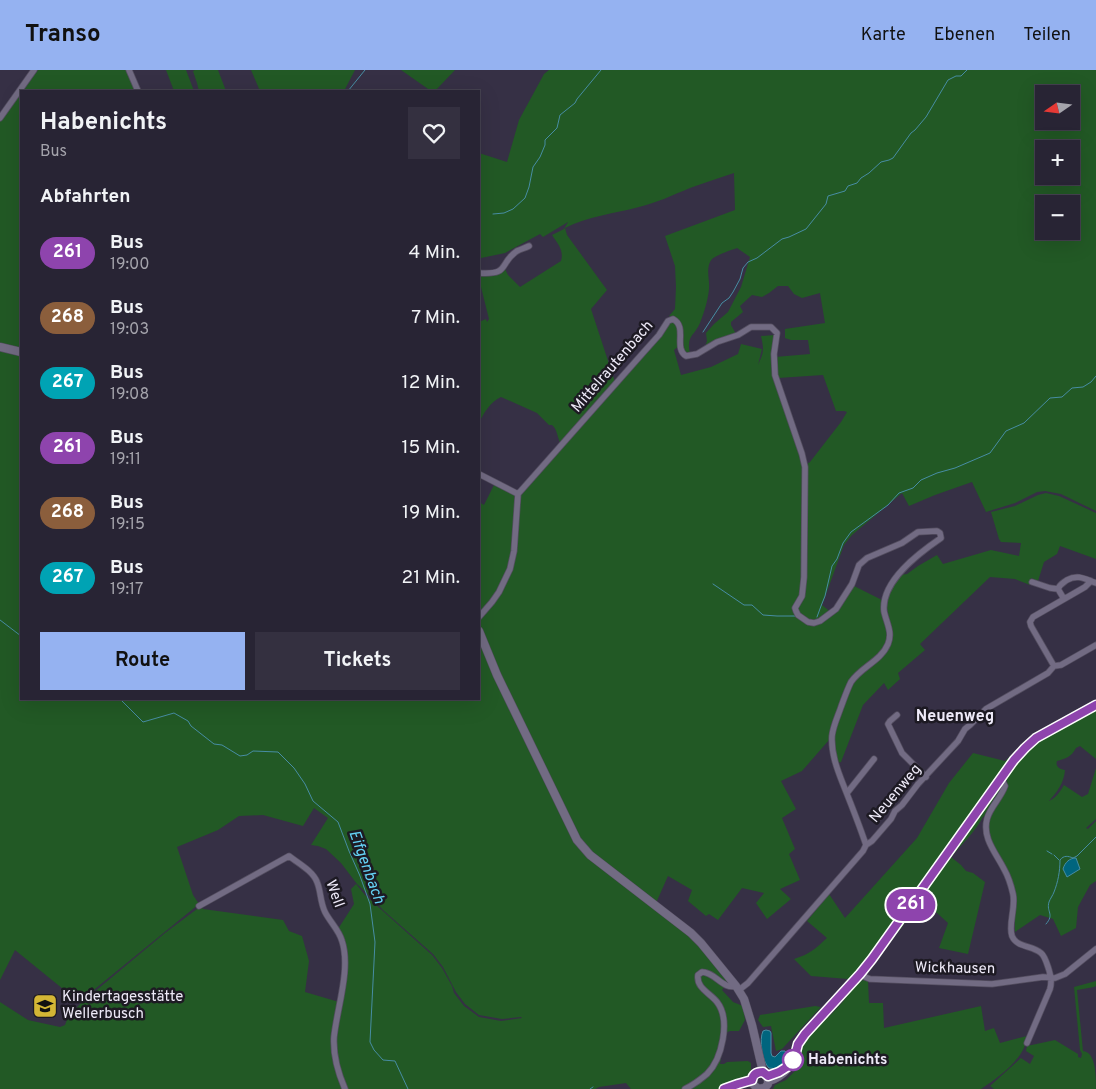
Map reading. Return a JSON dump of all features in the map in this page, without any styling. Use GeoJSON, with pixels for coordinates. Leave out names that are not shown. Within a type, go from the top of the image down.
{"type":"FeatureCollection","features":[{"type":"Feature","properties":{"kind":"main road"},"geometry":{"type":"LineString","coordinates":[[0,347],[20,352]]}},
{"type":"Feature","properties":{"kind":"main road"},"geometry":{"type":"LineString","coordinates":[[480,633],[497,675],[580,844],[590,855],[697,938],[738,988],[744,999],[753,1029],[761,1082]]}},
{"type":"Feature","properties":{"kind":"main road"},"geometry":{"type":"LineString","coordinates":[[733,1089],[782,1076],[795,1056],[802,1038],[872,959],[1014,760],[1032,742],[1096,705]]}},
{"type":"Feature","properties":{"kind":"main road"},"geometry":{"type":"LineString","coordinates":[[724,1089],[738,1084],[761,1082]]}},
{"type":"Feature","properties":{"kind":"street"},"geometry":{"type":"LineString","coordinates":[[0,118],[34,70]]}},
{"type":"Feature","properties":{"kind":"street"},"geometry":{"type":"LineString","coordinates":[[129,70],[138,90]]}},
{"type":"Feature","properties":{"kind":"street"},"geometry":{"type":"LineString","coordinates":[[480,273],[490,274],[500,271],[516,252],[528,246]]}},
{"type":"Feature","properties":{"kind":"street","name":"Mittelrautenbach"},"geometry":{"type":"LineString","coordinates":[[518,494],[670,320],[675,320],[679,325],[680,350],[686,356],[697,354],[717,342],[738,335],[751,327],[771,328],[777,333],[774,354],[775,375],[805,468],[804,577],[802,596],[796,608],[796,613],[812,623],[820,621],[836,609],[852,584],[859,565],[863,561],[902,543],[915,533],[933,530],[941,534],[940,538],[903,569],[888,590],[884,607],[890,633],[889,642],[886,648],[853,680],[833,728],[832,750],[847,793]]}},
{"type":"Feature","properties":{"kind":"street"},"geometry":{"type":"LineString","coordinates":[[480,475],[518,494],[514,551],[510,569],[499,592],[480,616]]}},
{"type":"Feature","properties":{"kind":"street"},"geometry":{"type":"LineString","coordinates":[[1058,589],[1062,583],[1074,577],[1093,582]]}},
{"type":"Feature","properties":{"kind":"street"},"geometry":{"type":"LineString","coordinates":[[1032,582],[1058,589]]}},
{"type":"Feature","properties":{"kind":"street"},"geometry":{"type":"LineString","coordinates":[[1054,666],[1030,622],[1033,617],[1093,582]]}},
{"type":"Feature","properties":{"kind":"street"},"geometry":{"type":"LineString","coordinates":[[1058,589],[1064,599]]}},
{"type":"Feature","properties":{"kind":"street","name":"Neuenweg"},"geometry":{"type":"LineString","coordinates":[[738,988],[747,984],[863,851],[866,845],[872,841],[891,819],[894,811],[902,805],[918,784],[958,741],[965,729],[984,710],[1048,673],[1054,666],[1061,665],[1096,645]]}},
{"type":"Feature","properties":{"kind":"street"},"geometry":{"type":"LineString","coordinates":[[897,715],[888,724],[890,729],[902,753],[926,777]]}},
{"type":"Feature","properties":{"kind":"street"},"geometry":{"type":"LineString","coordinates":[[866,845],[847,793],[874,759]]}},
{"type":"Feature","properties":{"kind":"street"},"geometry":{"type":"LineString","coordinates":[[1001,778],[1004,782],[1004,789],[987,818],[987,836],[989,844],[1010,882],[1014,900],[1010,928],[1013,938],[1018,943],[1042,954],[1047,964],[1052,984],[1027,1043]]}},
{"type":"Feature","properties":{"kind":"street","name":"Well"},"geometry":{"type":"LineString","coordinates":[[199,906],[289,856],[310,872],[317,881],[325,911],[342,942],[345,959],[342,992],[334,1037],[334,1052],[345,1089]]}},
{"type":"Feature","properties":{"kind":"street","name":"Wickhausen"},"geometry":{"type":"LineString","coordinates":[[860,974],[870,978],[992,984],[1043,977],[1056,978],[1096,949]]}},
{"type":"Feature","properties":{"kind":"street"},"geometry":{"type":"LineString","coordinates":[[685,1089],[696,1083],[708,1072],[723,1044],[723,1018],[720,1008],[717,1002],[699,984],[697,980],[698,975],[702,972],[708,972],[729,986],[738,988]]}},
{"type":"Feature","properties":{"kind":"green space"},"geometry":{"type":"Polygon","coordinates":[[[38,70],[127,70],[137,90],[24,90],[38,70]]]}},
{"type":"Feature","properties":{"kind":"green space"},"geometry":{"type":"Polygon","coordinates":[[[166,70],[186,70],[194,90],[174,90],[166,70]]]}},
{"type":"Feature","properties":{"kind":"green space"},"geometry":{"type":"Polygon","coordinates":[[[218,70],[226,90],[199,90],[193,71],[218,70]]]}},
{"type":"Feature","properties":{"kind":"green space"},"geometry":{"type":"Polygon","coordinates":[[[251,70],[355,70],[345,90],[260,90],[251,70]]]}},
{"type":"Feature","properties":{"kind":"green space"},"geometry":{"type":"Polygon","coordinates":[[[401,70],[455,70],[436,90],[430,90],[401,70]]]}},
{"type":"Feature","properties":{"kind":"green space"},"geometry":{"type":"Polygon","coordinates":[[[549,70],[1096,70],[1096,511],[1061,494],[1045,491],[1037,492],[1015,503],[986,512],[972,482],[909,506],[902,493],[852,535],[844,545],[822,605],[832,613],[854,586],[882,600],[888,636],[885,647],[857,673],[829,740],[802,771],[781,781],[796,809],[782,818],[795,849],[789,854],[800,880],[780,889],[791,899],[767,919],[756,903],[764,893],[742,888],[718,920],[709,914],[706,916],[688,901],[692,890],[668,876],[656,903],[692,937],[731,983],[722,990],[733,1002],[743,1006],[745,1020],[739,1031],[725,1033],[720,1064],[748,1061],[751,1063],[751,1070],[744,1079],[720,1089],[631,1089],[626,1083],[595,1089],[346,1089],[339,1069],[335,1036],[346,959],[338,929],[354,904],[351,889],[356,884],[365,895],[432,955],[442,968],[454,993],[464,1006],[479,1017],[501,1021],[522,1018],[502,1019],[479,1015],[465,1004],[456,992],[443,967],[433,954],[383,910],[326,849],[311,845],[328,818],[314,808],[303,826],[263,815],[239,816],[218,830],[177,847],[193,895],[199,904],[79,1002],[15,950],[0,980],[0,121],[20,95],[20,700],[480,700],[480,649],[487,646],[480,628],[480,619],[508,577],[520,496],[672,321],[678,325],[679,346],[674,350],[681,375],[711,367],[738,354],[741,344],[762,349],[758,365],[763,351],[761,336],[775,335],[774,375],[807,464],[810,462],[847,412],[836,411],[823,375],[778,378],[775,357],[810,354],[808,340],[785,338],[785,329],[825,323],[820,293],[802,298],[794,294],[788,286],[778,286],[762,297],[752,295],[740,306],[743,312],[731,322],[736,334],[705,347],[707,341],[706,333],[728,312],[741,287],[750,257],[737,248],[717,256],[710,262],[708,270],[708,298],[698,328],[689,343],[690,354],[684,352],[681,324],[676,318],[669,316],[675,309],[675,266],[665,236],[735,210],[734,173],[652,203],[592,218],[565,228],[567,235],[607,290],[591,309],[615,382],[561,444],[554,427],[549,425],[537,413],[501,397],[491,405],[480,421],[480,322],[486,319],[487,322],[489,319],[480,283],[480,274],[505,269],[508,275],[520,287],[561,261],[561,250],[552,235],[564,229],[568,222],[543,237],[540,234],[505,253],[481,258],[480,153],[507,162],[519,120],[544,74],[549,70]]]}},
{"type":"Feature","properties":{"kind":"green space"},"geometry":{"type":"Polygon","coordinates":[[[495,483],[514,494],[513,534],[508,568],[496,593],[480,614],[480,503],[484,505],[495,483]]]}},
{"type":"Feature","properties":{"kind":"green space"},"geometry":{"type":"Polygon","coordinates":[[[1046,493],[1059,496],[1096,513],[1096,559],[1060,546],[1057,554],[1044,562],[1038,581],[1031,578],[1030,585],[1015,579],[990,577],[920,644],[925,650],[898,673],[900,679],[888,690],[884,683],[863,705],[841,762],[837,763],[833,743],[834,729],[854,681],[883,654],[892,630],[887,600],[900,575],[907,574],[937,555],[943,564],[991,550],[1019,556],[1021,543],[1001,542],[991,512],[1015,506],[1046,493]]]}},
{"type":"Feature","properties":{"kind":"green space"},"geometry":{"type":"Polygon","coordinates":[[[1096,700],[1096,703],[1033,738],[872,956],[851,980],[811,976],[794,959],[812,951],[827,938],[807,921],[829,894],[845,918],[917,838],[949,783],[973,753],[1005,761],[1029,739],[1096,700]]]}},
{"type":"Feature","properties":{"kind":"green space"},"geometry":{"type":"Polygon","coordinates":[[[1096,708],[1096,759],[1080,746],[1068,757],[1057,761],[1057,766],[1065,770],[1064,775],[1060,787],[1049,801],[1058,794],[1064,785],[1082,797],[1088,794],[1096,768],[1096,819],[1086,828],[1088,829],[1096,821],[1096,881],[1090,885],[1078,907],[1076,928],[1061,936],[1053,919],[1040,915],[1015,932],[1014,893],[991,843],[988,828],[989,819],[1008,787],[1006,775],[1024,752],[1041,738],[1096,708]]]}},
{"type":"Feature","properties":{"kind":"green space"},"geometry":{"type":"Polygon","coordinates":[[[1001,784],[1002,787],[986,815],[951,857],[966,871],[973,873],[985,882],[968,954],[939,948],[948,923],[937,913],[919,902],[867,972],[867,970],[1001,784]]]}},
{"type":"Feature","properties":{"kind":"green space"},"geometry":{"type":"Polygon","coordinates":[[[201,906],[203,909],[283,920],[289,931],[302,936],[309,961],[305,992],[339,1002],[334,1037],[344,1089],[0,1089],[0,1002],[28,1020],[60,1027],[65,1025],[68,1017],[81,1003],[165,933],[201,906]]]}},
{"type":"Feature","properties":{"kind":"green space"},"geometry":{"type":"Polygon","coordinates":[[[862,980],[861,982],[863,980],[868,981],[869,1003],[883,1003],[884,1028],[981,1006],[985,1031],[994,1028],[1000,1043],[1027,1036],[1022,1052],[1010,1067],[981,1089],[773,1089],[775,1085],[786,1080],[799,1067],[802,1049],[808,1037],[837,1008],[849,994],[821,1021],[862,980]]]}},
{"type":"Feature","properties":{"kind":"green space"},"geometry":{"type":"Polygon","coordinates":[[[1096,981],[1096,986],[1094,987],[1077,990],[1083,1051],[1087,1052],[1093,1060],[1096,1089],[994,1089],[990,1086],[1021,1058],[1030,1064],[1034,1056],[1026,1051],[1027,1046],[1055,1040],[1078,1054],[1078,1057],[1081,1058],[1074,987],[1096,981]]]}},
{"type":"Feature","properties":{"kind":"green space"},"geometry":{"type":"Polygon","coordinates":[[[815,1006],[821,1007],[782,1049],[776,1051],[771,1026],[763,1027],[758,1020],[760,1015],[815,1006]]]}},
{"type":"Feature","properties":{"kind":"water"},"geometry":{"type":"Polygon","coordinates":[[[1076,858],[1080,869],[1067,877],[1063,869],[1068,861],[1076,858]]]}},
{"type":"Feature","properties":{"kind":"water"},"geometry":{"type":"Polygon","coordinates":[[[766,1030],[771,1033],[772,1056],[775,1057],[781,1051],[785,1051],[787,1054],[778,1069],[769,1068],[763,1056],[761,1039],[763,1031],[766,1030]]]}},
{"type":"Feature","properties":{"kind":"waterway"},"geometry":{"type":"LineString","coordinates":[[349,90],[365,70]]}},
{"type":"Feature","properties":{"kind":"waterway"},"geometry":{"type":"LineString","coordinates":[[493,214],[504,213],[513,209],[525,198],[533,167],[540,157],[545,140],[557,128],[560,115],[575,103],[601,70]]}},
{"type":"Feature","properties":{"kind":"waterway"},"geometry":{"type":"LineString","coordinates":[[703,332],[722,303],[733,292],[743,268],[748,262],[757,258],[782,239],[806,229],[826,204],[828,196],[845,191],[848,186],[857,183],[881,162],[893,158],[911,133],[926,117],[948,80],[961,76],[967,70]]}},
{"type":"Feature","properties":{"kind":"waterway"},"geometry":{"type":"LineString","coordinates":[[817,617],[825,596],[832,566],[843,543],[851,532],[888,505],[899,493],[913,488],[921,480],[990,453],[1006,431],[1024,423],[1050,398],[1062,397],[1072,388],[1083,387],[1096,376]]}},
{"type":"Feature","properties":{"kind":"waterway"},"geometry":{"type":"LineString","coordinates":[[713,584],[744,605],[752,605],[763,615],[796,617]]}},
{"type":"Feature","properties":{"kind":"waterway","name":"Eifgenbach"},"geometry":{"type":"LineString","coordinates":[[0,620],[20,635]]}},
{"type":"Feature","properties":{"kind":"waterway","name":"Eifgenbach"},"geometry":{"type":"LineString","coordinates":[[121,700],[143,722],[174,713],[188,721],[191,726],[214,744],[222,745],[240,756],[247,755],[253,751],[278,752],[294,768],[305,784],[313,801],[338,822],[370,904],[375,942],[370,1042],[383,1060],[395,1061],[408,1089]]}},
{"type":"Feature","properties":{"kind":"waterway"},"geometry":{"type":"LineString","coordinates":[[1046,924],[1050,918],[1048,905],[1058,880],[1060,860],[1068,856],[1073,858],[1077,856],[1096,837]]}},
{"type":"Feature","properties":{"kind":"waterway"},"geometry":{"type":"LineString","coordinates":[[1047,851],[1052,854]]}},
{"type":"Feature","properties":{"kind":"waterway"},"geometry":{"type":"LineString","coordinates":[[1054,855],[1059,860]]}},
{"type":"Feature","properties":{"kind":"bus line","name":"261"},"geometry":{"type":"LineString","coordinates":[[724,1089],[752,1080],[756,1073],[763,1072],[768,1076],[790,1065],[802,1038],[872,959],[1014,760],[1036,738],[1096,705]]}},
{"type":"Feature","properties":{"kind":"place","name":"Kindertagesstätte Wellerbusch"},"geometry":{"type":"Point","coordinates":[45,1006]}},
{"type":"Feature","properties":{"kind":"place","name":"Habenichts"},"geometry":{"type":"Point","coordinates":[793,1060]}},
{"type":"Feature","properties":{"kind":"district","name":"Neuenweg"},"geometry":{"type":"Point","coordinates":[955,717]}}]}
